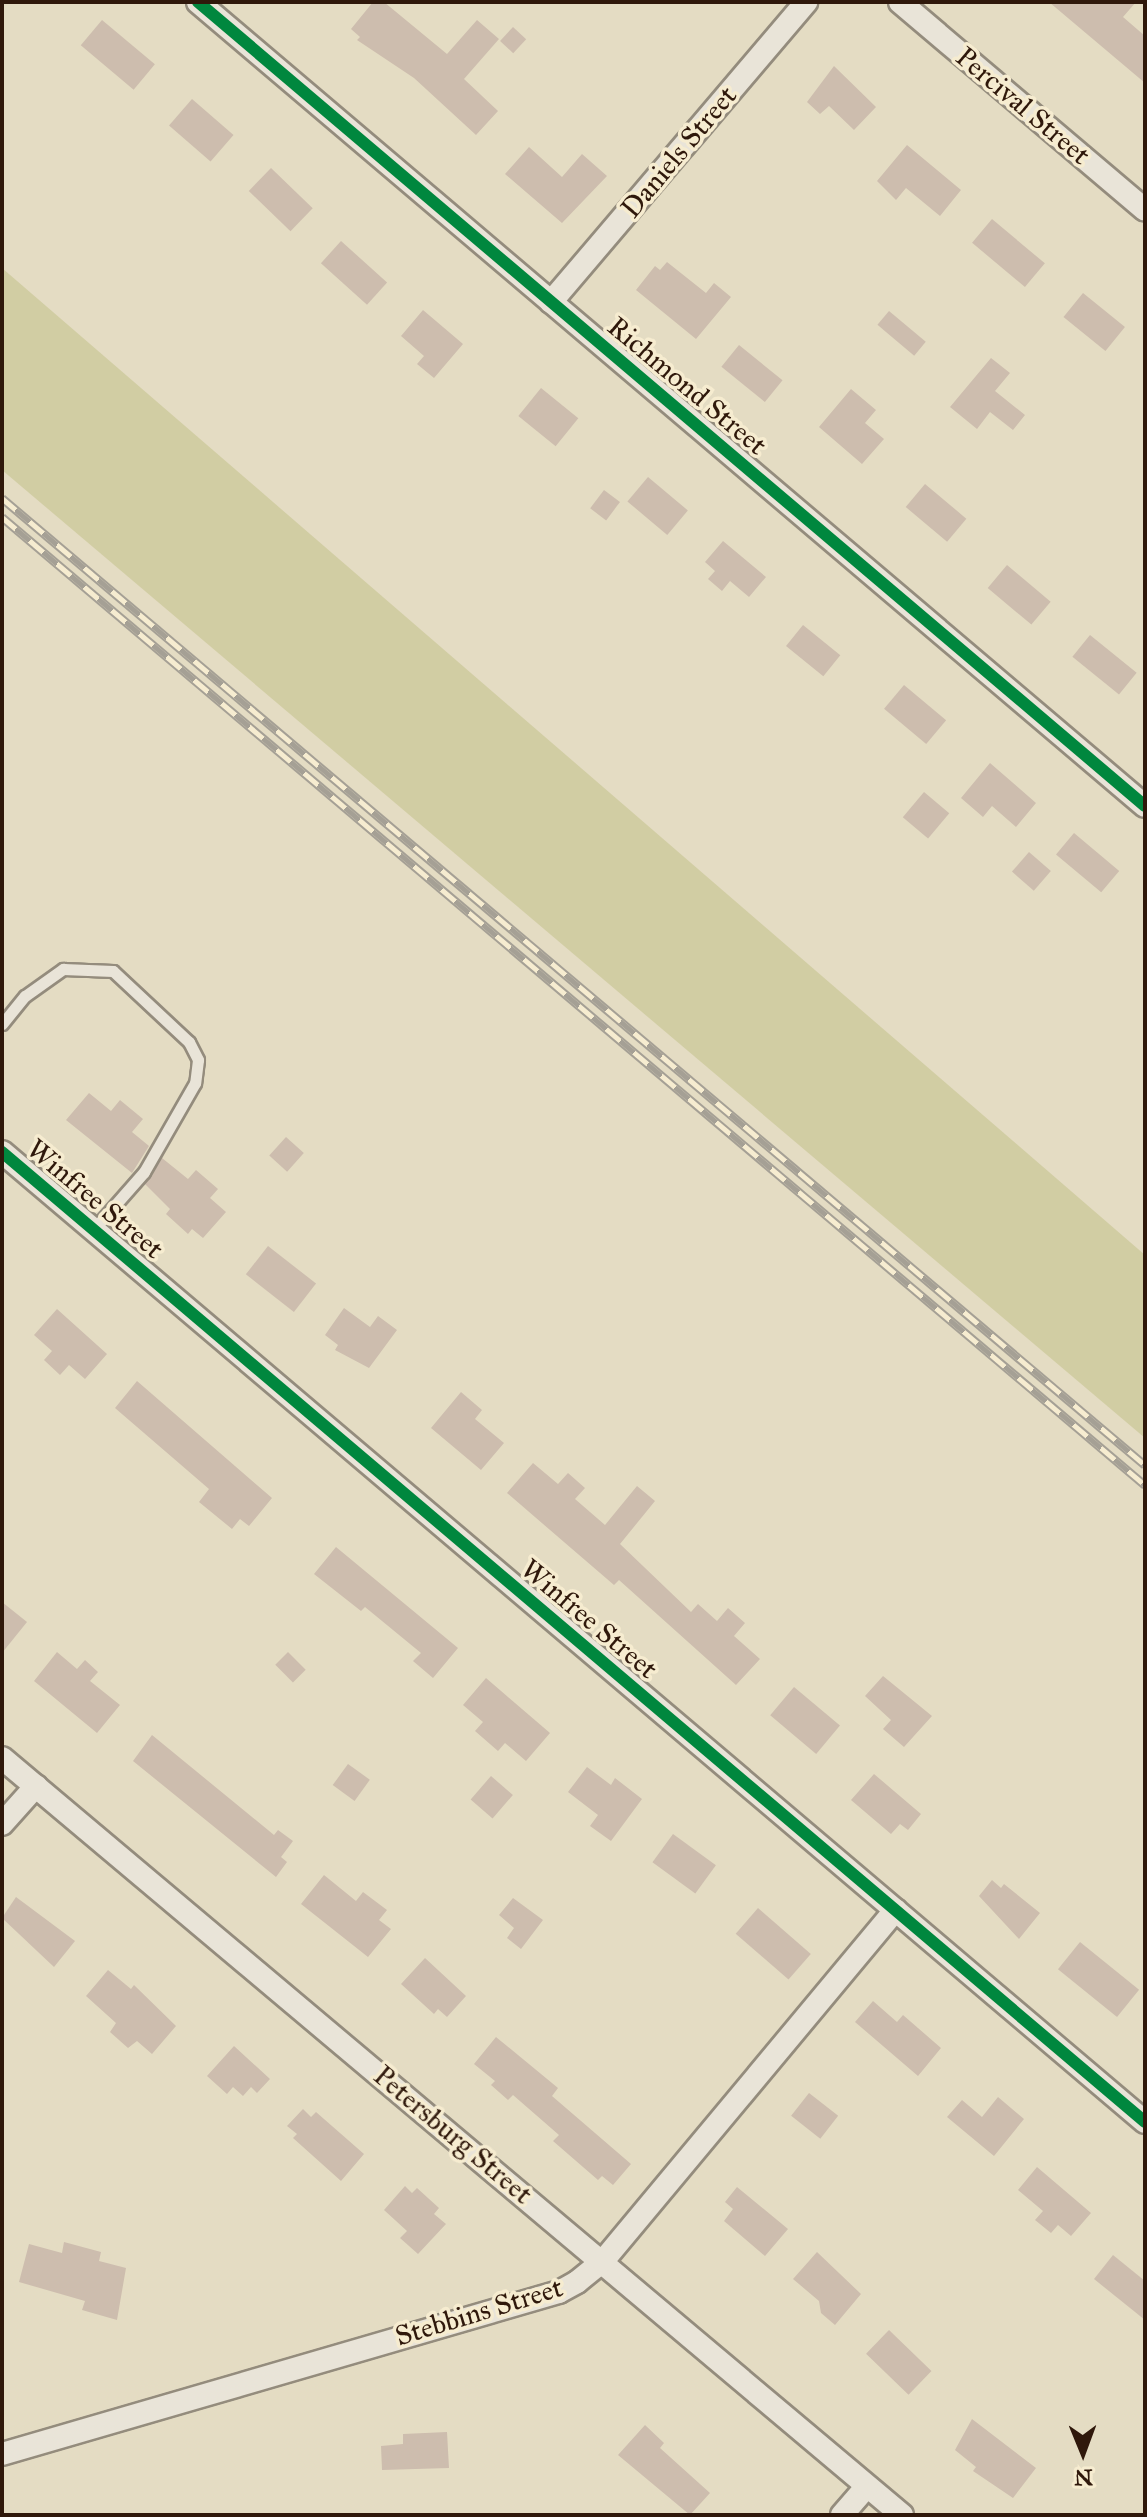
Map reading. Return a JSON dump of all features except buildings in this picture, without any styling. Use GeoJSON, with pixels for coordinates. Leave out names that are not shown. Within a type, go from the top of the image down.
{"type":"FeatureCollection","features":[{"type":"Feature","properties":{"kind":"street","name":"Richmond Street"},"geometry":{"type":"LineString","coordinates":[[198,2],[1145,806]]}},
{"type":"Feature","properties":{"kind":"street","name":"Daniels Street"},"geometry":{"type":"LineString","coordinates":[[551,302],[806,2]]}},
{"type":"Feature","properties":{"kind":"street","name":"Percival Street"},"geometry":{"type":"LineString","coordinates":[[900,2],[1145,210]]}},
{"type":"Feature","properties":{"kind":"street","name":"Winfree Street"},"geometry":{"type":"LineString","coordinates":[[2,1152],[1145,2122]]}},
{"type":"Feature","properties":{"kind":"street","name":"Petersburg Street"},"geometry":{"type":"LineString","coordinates":[[2,1758],[902,2515]]}},
{"type":"Feature","properties":{"kind":"street"},"geometry":{"type":"LineString","coordinates":[[2,1824],[36,1786]]}},
{"type":"Feature","properties":{"kind":"street","name":"Stebbins Street"},"geometry":{"type":"LineString","coordinates":[[2,2454],[559,2292],[603,2261],[895,1910]]}},
{"type":"Feature","properties":{"kind":"street"},"geometry":{"type":"LineString","coordinates":[[842,2515],[867,2486]]}},
{"type":"Feature","properties":{"kind":"lane"},"geometry":{"type":"LineString","coordinates":[[2,1024],[25,996],[63,969],[113,971],[189,1042],[198,1060],[195,1083],[144,1172],[93,1230]]}},
{"type":"Feature","properties":{"kind":"shaded area"},"geometry":{"type":"Polygon","coordinates":[[[2,268],[1145,1255],[1145,1438],[2,470],[2,268]]]}},
{"type":"Feature","properties":{"kind":"railway"},"geometry":{"type":"LineString","coordinates":[[2,498],[1145,1465]]}},
{"type":"Feature","properties":{"kind":"railway"},"geometry":{"type":"LineString","coordinates":[[2,517],[1145,1485]]}},
{"type":"Feature","properties":{"kind":"cycle path"},"geometry":{"type":"LineString","coordinates":[[198,2],[1145,806]]}},
{"type":"Feature","properties":{"kind":"cycle path"},"geometry":{"type":"LineString","coordinates":[[2,1152],[1145,2122]]}}]}
